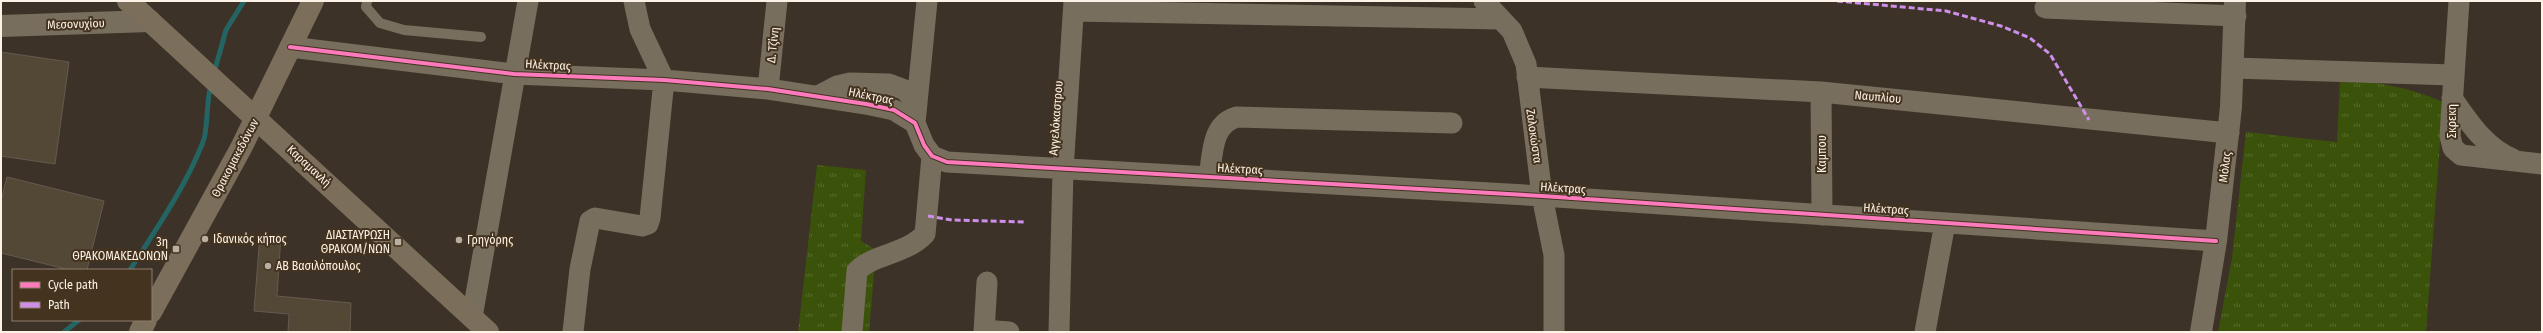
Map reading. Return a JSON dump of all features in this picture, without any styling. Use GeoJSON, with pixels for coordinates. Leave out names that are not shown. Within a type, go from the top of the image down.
{"type":"FeatureCollection","features":[{"type":"Feature","properties":{"kind":"main road","name":"Καραμανλή"},"geometry":{"type":"LineString","coordinates":[[128,1],[193,59],[488,332]]}},
{"type":"Feature","properties":{"kind":"main road","name":"Θρακομακεδόνων"},"geometry":{"type":"LineString","coordinates":[[152,310],[256,118],[313,1]]}},
{"type":"Feature","properties":{"kind":"main road"},"geometry":{"type":"LineString","coordinates":[[140,332],[146,321]]}},
{"type":"Feature","properties":{"kind":"street"},"geometry":{"type":"LineString","coordinates":[[472,317],[528,1]]}},
{"type":"Feature","properties":{"kind":"street"},"geometry":{"type":"LineString","coordinates":[[573,332],[580,269],[590,221],[595,218],[642,226],[648,224],[650,218],[664,80],[640,29],[634,1]]}},
{"type":"Feature","properties":{"kind":"street","name":"Δ. Τζίνη"},"geometry":{"type":"LineString","coordinates":[[768,89],[778,1]]}},
{"type":"Feature","properties":{"kind":"street"},"geometry":{"type":"LineString","coordinates":[[852,332],[857,271],[864,264],[895,254],[916,243],[925,234],[932,156],[924,145],[916,114],[927,1]]}},
{"type":"Feature","properties":{"kind":"street","name":"Ζαλοκώστα"},"geometry":{"type":"LineString","coordinates":[[1484,1],[1512,31],[1526,64],[1542,196],[1554,255],[1554,332]]}},
{"type":"Feature","properties":{"kind":"street","name":"Σκρεκη"},"geometry":{"type":"LineString","coordinates":[[2460,1],[2453,75],[2450,136],[2453,148],[2461,155],[2542,164]]}},
{"type":"Feature","properties":{"kind":"street"},"geometry":{"type":"LineString","coordinates":[[1074,6],[1500,19]]}},
{"type":"Feature","properties":{"kind":"street","name":"Αγγελόκαστρου"},"geometry":{"type":"LineString","coordinates":[[1059,332],[1063,170],[1074,6]]}},
{"type":"Feature","properties":{"kind":"street"},"geometry":{"type":"LineString","coordinates":[[2045,8],[2235,8]]}},
{"type":"Feature","properties":{"kind":"street","name":"Μόλας"},"geometry":{"type":"LineString","coordinates":[[2201,332],[2216,241],[2229,133],[2234,68],[2235,8]]}},
{"type":"Feature","properties":{"kind":"street","name":"Μεσονυχίου"},"geometry":{"type":"LineString","coordinates":[[1,26],[150,21]]}},
{"type":"Feature","properties":{"kind":"street","name":"Ηλέκτρας"},"geometry":{"type":"LineString","coordinates":[[290,47],[514,74],[664,80],[768,89],[818,96],[916,114]]}},
{"type":"Feature","properties":{"kind":"street"},"geometry":{"type":"LineString","coordinates":[[2234,68],[2453,75]]}},
{"type":"Feature","properties":{"kind":"street","name":"Ναυπλίου"},"geometry":{"type":"LineString","coordinates":[[1527,78],[1821,92],[2229,133]]}},
{"type":"Feature","properties":{"kind":"street","name":"Καμπου"},"geometry":{"type":"LineString","coordinates":[[1821,92],[1822,215]]}},
{"type":"Feature","properties":{"kind":"street"},"geometry":{"type":"LineString","coordinates":[[2452,98],[2487,142],[2505,156],[2519,162]]}},
{"type":"Feature","properties":{"kind":"street"},"geometry":{"type":"LineString","coordinates":[[1209,177],[1218,128],[1226,120],[1237,117],[1452,123]]}},
{"type":"Feature","properties":{"kind":"street","name":"Ηλέκτρας"},"geometry":{"type":"LineString","coordinates":[[932,156],[947,162],[1063,170],[1542,196],[2216,241]]}},
{"type":"Feature","properties":{"kind":"street"},"geometry":{"type":"LineString","coordinates":[[1925,332],[1945,223]]}},
{"type":"Feature","properties":{"kind":"street"},"geometry":{"type":"LineString","coordinates":[[986,282],[984,331],[1009,332]]}},
{"type":"Feature","properties":{"kind":"lane"},"geometry":{"type":"LineString","coordinates":[[367,1],[366,7],[380,23],[404,30],[481,37]]}},
{"type":"Feature","properties":{"kind":"green space"},"geometry":{"type":"Polygon","coordinates":[[[2340,78],[2366,81],[2418,92],[2443,102],[2426,332],[2218,332],[2232,258],[2246,132],[2337,142],[2340,78]]]}},
{"type":"Feature","properties":{"kind":"green space"},"geometry":{"type":"Polygon","coordinates":[[[817,165],[866,170],[861,241],[876,250],[869,332],[798,332],[817,165]]]}},
{"type":"Feature","properties":{"kind":"building"},"geometry":{"type":"Polygon","coordinates":[[[1,52],[69,62],[55,164],[1,156],[1,52]]]}},
{"type":"Feature","properties":{"kind":"building"},"geometry":{"type":"Polygon","coordinates":[[[7,177],[104,201],[87,269],[66,269],[1,253],[1,201],[7,177]]]}},
{"type":"Feature","properties":{"kind":"building","name":"ΑΒ Βασιλόπουλος"},"geometry":{"type":"Polygon","coordinates":[[[260,235],[281,235],[277,296],[351,303],[350,332],[288,332],[289,314],[254,311],[260,235]]]}},
{"type":"Feature","properties":{"kind":"waterway"},"geometry":{"type":"LineString","coordinates":[[214,73],[226,30],[244,1]]}},
{"type":"Feature","properties":{"kind":"waterway"},"geometry":{"type":"LineString","coordinates":[[131,269],[170,208],[196,159],[205,137],[208,99],[211,85]]}},
{"type":"Feature","properties":{"kind":"waterway"},"geometry":{"type":"LineString","coordinates":[[64,332],[78,321]]}},
{"type":"Feature","properties":{"kind":"marked path"},"geometry":{"type":"LineString","coordinates":[[1837,1],[1946,11],[2001,26],[2030,38],[2050,54],[2089,120]]}},
{"type":"Feature","properties":{"kind":"marked path"},"geometry":{"type":"LineString","coordinates":[[928,216],[952,220],[1025,222]]}},
{"type":"Feature","properties":{"kind":"cycle path"},"geometry":{"type":"LineString","coordinates":[[290,47],[514,74],[664,80],[768,89],[866,104],[894,110],[915,123],[924,145],[932,156],[947,162],[1542,196],[2216,241]]}},
{"type":"Feature","properties":{"kind":"place","name":"Ιδανικός κήπος"},"geometry":{"type":"Point","coordinates":[205,239]}},
{"type":"Feature","properties":{"kind":"place","name":"Γρηγόρης"},"geometry":{"type":"Point","coordinates":[459,240]}},
{"type":"Feature","properties":{"kind":"place","name":"ΔΙΑΣΤΑΥΡΩΣΗ ΘΡΑΚΟΜ/ΝΩΝ"},"geometry":{"type":"Point","coordinates":[398,242]}},
{"type":"Feature","properties":{"kind":"place","name":"3η ΘΡΑΚΟΜΑΚΕΔΟΝΩΝ"},"geometry":{"type":"Point","coordinates":[176,249]}},
{"type":"Feature","properties":{"kind":"place","name":"ΑΒ Βασιλόπουλος"},"geometry":{"type":"Point","coordinates":[268,266]}}]}
